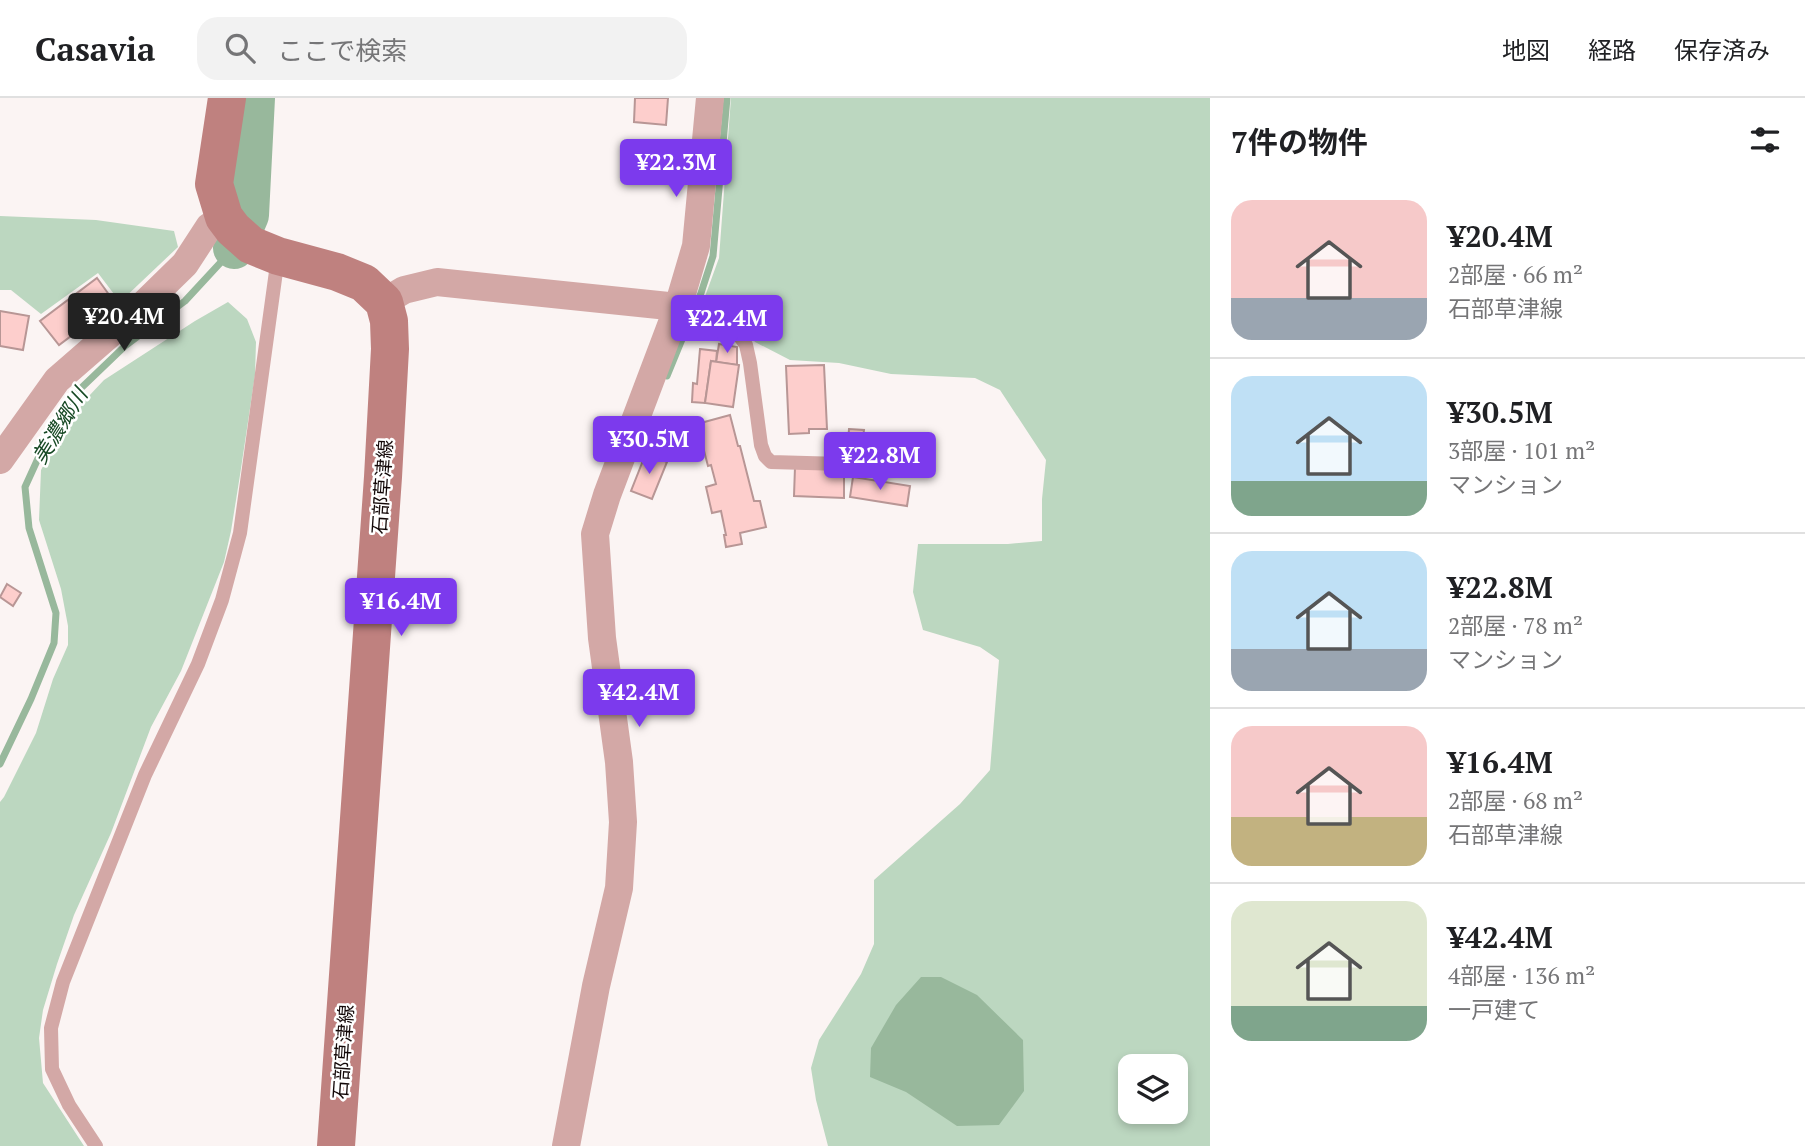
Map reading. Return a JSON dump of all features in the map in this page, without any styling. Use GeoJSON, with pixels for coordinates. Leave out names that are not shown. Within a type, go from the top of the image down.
{"type":"FeatureCollection","features":[{"type":"Feature","properties":{"kind":"main road"},"geometry":{"type":"LineString","coordinates":[[227,98],[214,184],[225,219],[251,246],[337,272],[364,284],[384,302]]}},
{"type":"Feature","properties":{"kind":"main road","name":"石部草津線"},"geometry":{"type":"LineString","coordinates":[[336,1146],[388,387],[390,330],[384,302]]}},
{"type":"Feature","properties":{"kind":"street"},"geometry":{"type":"LineString","coordinates":[[566,1146],[596,986],[619,888],[623,822],[619,762],[602,638],[596,534],[607,495],[687,311],[710,98]]}},
{"type":"Feature","properties":{"kind":"street"},"geometry":{"type":"LineString","coordinates":[[0,460],[57,380],[141,307],[185,264],[209,227],[225,219]]}},
{"type":"Feature","properties":{"kind":"street"},"geometry":{"type":"LineString","coordinates":[[384,302],[404,290],[437,282],[687,311]]}},
{"type":"Feature","properties":{"kind":"lane"},"geometry":{"type":"LineString","coordinates":[[96,1146],[69,1105],[52,1069],[51,1028],[63,982],[145,775],[198,664],[222,600],[240,533],[268,252]]}},
{"type":"Feature","properties":{"kind":"lane"},"geometry":{"type":"LineString","coordinates":[[687,311],[738,334],[746,345],[761,445],[765,456],[771,462],[842,464]]}},
{"type":"Feature","properties":{"kind":"shaded area"},"geometry":{"type":"Polygon","coordinates":[[[731,98],[1210,98],[1210,1146],[828,1146],[811,1068],[819,1040],[861,974],[874,944],[874,880],[960,804],[990,770],[999,660],[980,647],[923,630],[913,592],[918,544],[1008,544],[1042,541],[1046,460],[1000,390],[975,378],[891,374],[839,363],[790,360],[755,342],[741,323],[703,302],[719,258],[731,98]]]}},
{"type":"Feature","properties":{"kind":"shaded area"},"geometry":{"type":"Polygon","coordinates":[[[0,216],[96,220],[174,231],[178,247],[120,302],[98,273],[41,314],[11,290],[0,290],[0,216]]]}},
{"type":"Feature","properties":{"kind":"shaded area"},"geometry":{"type":"Polygon","coordinates":[[[228,302],[247,319],[256,342],[255,375],[224,562],[181,671],[151,727],[111,833],[74,915],[43,1010],[39,1038],[43,1083],[84,1146],[0,1146],[0,802],[36,733],[53,679],[68,645],[68,626],[61,589],[39,520],[41,470],[62,431],[104,380],[228,302]]]}},
{"type":"Feature","properties":{"kind":"shaded area"},"geometry":{"type":"Polygon","coordinates":[[[921,977],[941,977],[977,995],[1023,1040],[1024,1091],[999,1125],[957,1126],[906,1092],[870,1077],[871,1048],[896,1005],[921,977]]]}},
{"type":"Feature","properties":{"kind":"building"},"geometry":{"type":"Polygon","coordinates":[[[635,98],[668,98],[666,125],[634,122],[635,98]]]}},
{"type":"Feature","properties":{"kind":"building"},"geometry":{"type":"Polygon","coordinates":[[[97,278],[115,303],[59,345],[40,321],[97,278]]]}},
{"type":"Feature","properties":{"kind":"building"},"geometry":{"type":"Polygon","coordinates":[[[0,311],[29,316],[23,350],[0,346],[0,311]]]}},
{"type":"Feature","properties":{"kind":"building"},"geometry":{"type":"Polygon","coordinates":[[[719,344],[737,347],[737,365],[716,362],[719,344]]]}},
{"type":"Feature","properties":{"kind":"building"},"geometry":{"type":"Polygon","coordinates":[[[700,349],[717,351],[716,362],[711,361],[705,403],[692,402],[693,383],[697,384],[700,349]]]}},
{"type":"Feature","properties":{"kind":"building"},"geometry":{"type":"Polygon","coordinates":[[[711,361],[739,365],[733,407],[705,403],[711,361]]]}},
{"type":"Feature","properties":{"kind":"building"},"geometry":{"type":"Polygon","coordinates":[[[824,365],[827,429],[809,429],[809,433],[789,434],[786,366],[824,365]]]}},
{"type":"Feature","properties":{"kind":"building"},"geometry":{"type":"Polygon","coordinates":[[[730,415],[754,501],[760,501],[766,527],[740,533],[742,544],[726,547],[721,511],[712,513],[706,487],[716,484],[711,465],[708,466],[697,424],[730,415]]]}},
{"type":"Feature","properties":{"kind":"building"},"geometry":{"type":"Polygon","coordinates":[[[849,429],[864,430],[860,461],[835,458],[837,441],[848,442],[849,429]]]}},
{"type":"Feature","properties":{"kind":"building"},"geometry":{"type":"Polygon","coordinates":[[[646,453],[667,462],[652,499],[631,491],[646,453]]]}},
{"type":"Feature","properties":{"kind":"building"},"geometry":{"type":"Polygon","coordinates":[[[795,467],[844,469],[844,498],[794,496],[795,467]]]}},
{"type":"Feature","properties":{"kind":"building"},"geometry":{"type":"Polygon","coordinates":[[[853,477],[910,486],[907,506],[850,497],[853,477]]]}},
{"type":"Feature","properties":{"kind":"building"},"geometry":{"type":"Polygon","coordinates":[[[7,584],[21,593],[13,606],[0,597],[7,584]]]}},
{"type":"Feature","properties":{"kind":"waterway","name":"美濃郷川"},"geometry":{"type":"LineString","coordinates":[[234,248],[248,215],[254,98]]}},
{"type":"Feature","properties":{"kind":"waterway"},"geometry":{"type":"LineString","coordinates":[[667,376],[713,256],[727,98]]}},
{"type":"Feature","properties":{"kind":"waterway","name":"美濃郷川"},"geometry":{"type":"LineString","coordinates":[[0,764],[54,643],[56,613],[29,528],[25,487],[46,441],[77,392],[125,346],[185,301],[234,248]]}}]}
